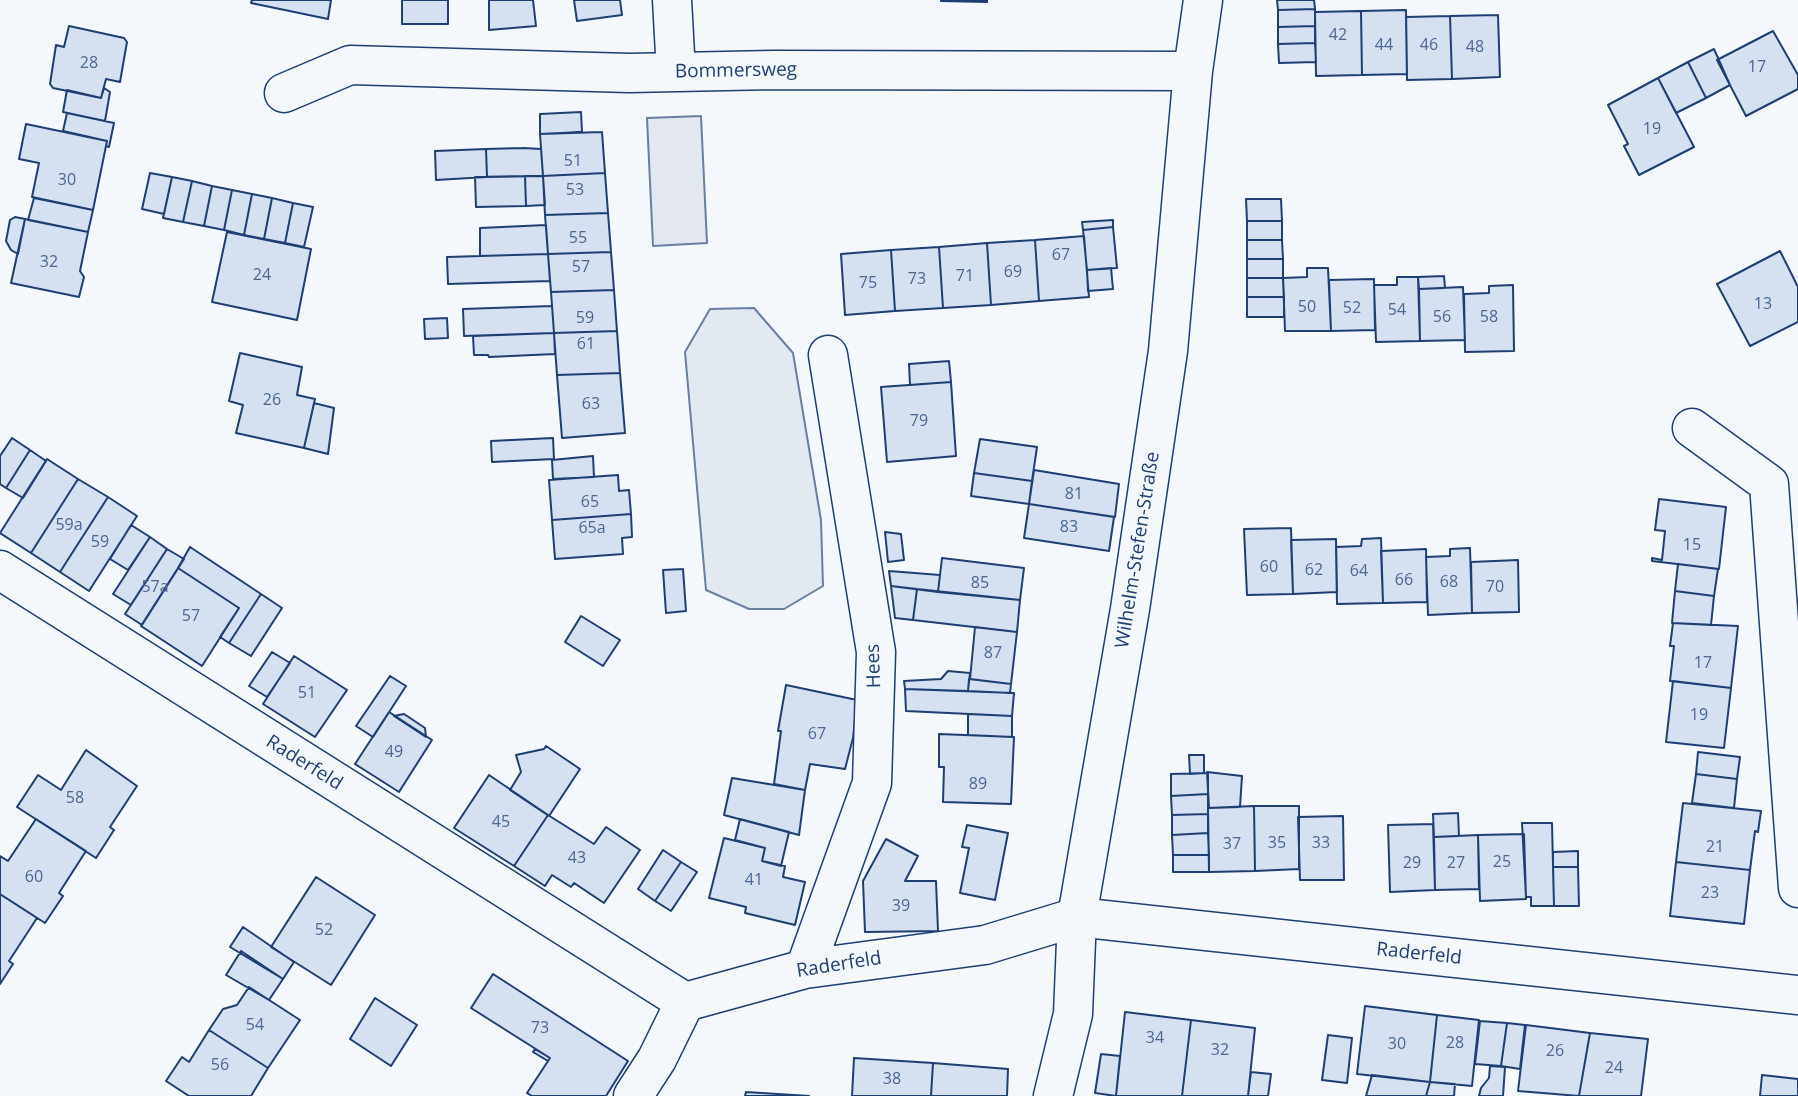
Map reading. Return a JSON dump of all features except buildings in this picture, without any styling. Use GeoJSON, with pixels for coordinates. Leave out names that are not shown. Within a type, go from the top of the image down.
{"type":"FeatureCollection","features":[{"type":"Feature","properties":{"kind":"street"},"geometry":{"type":"LineString","coordinates":[[672,0],[676,72]]}},
{"type":"Feature","properties":{"kind":"street","name":"Wilhelm-Stefen-Straße"},"geometry":{"type":"LineString","coordinates":[[1053,1096],[1073,1014],[1077,916],[1130,609],[1168,351],[1193,71],[1203,0]]}},
{"type":"Feature","properties":{"kind":"street","name":"Bommersweg"},"geometry":{"type":"LineString","coordinates":[[284,93],[350,65],[629,73],[1193,71]]}},
{"type":"Feature","properties":{"kind":"street","name":"Hees"},"geometry":{"type":"LineString","coordinates":[[805,969],[873,783],[876,652],[828,355]]}},
{"type":"Feature","properties":{"kind":"street"},"geometry":{"type":"LineString","coordinates":[[1692,428],[1769,484],[1798,888]]}},
{"type":"Feature","properties":{"kind":"street","name":"Raderfeld"},"geometry":{"type":"LineString","coordinates":[[0,570],[685,1002],[805,969],[985,945],[1077,916],[1798,995]]}},
{"type":"Feature","properties":{"kind":"street"},"geometry":{"type":"LineString","coordinates":[[633,1096],[657,1059],[685,1002]]}},
{"type":"Feature","properties":{"kind":"shaded area"},"geometry":{"type":"Polygon","coordinates":[[[701,116],[707,243],[653,246],[647,118],[701,116]]]}},
{"type":"Feature","properties":{"kind":"shaded area"},"geometry":{"type":"Polygon","coordinates":[[[754,308],[793,353],[821,520],[823,586],[784,609],[749,609],[706,590],[685,352],[710,309],[754,308]]]}}]}
